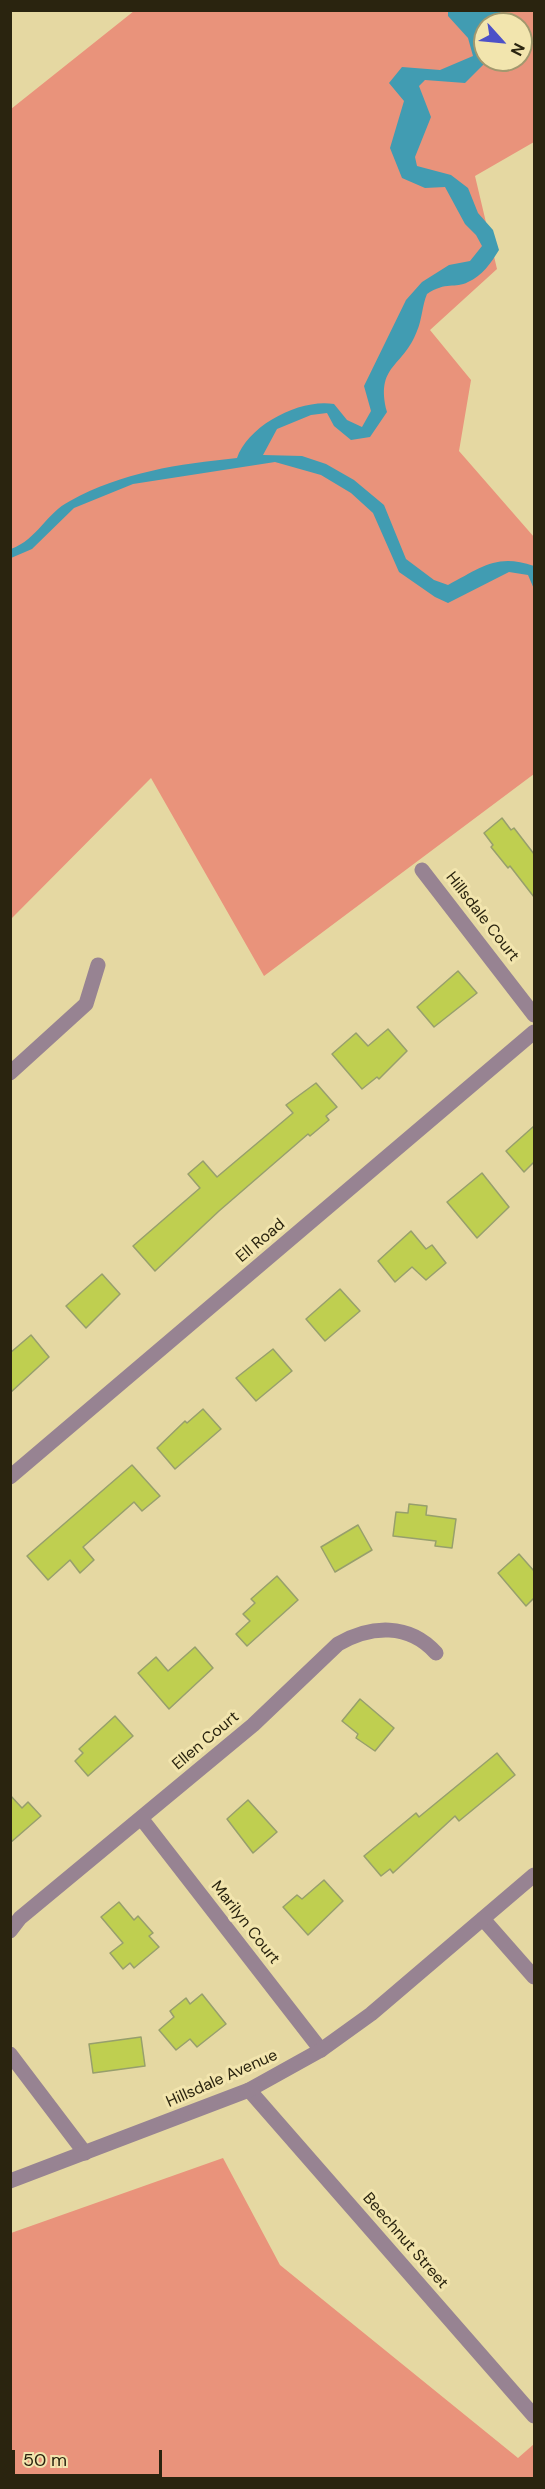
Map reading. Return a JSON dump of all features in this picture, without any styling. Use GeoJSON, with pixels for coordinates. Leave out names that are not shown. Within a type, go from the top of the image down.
{"type":"FeatureCollection","features":[{"type":"Feature","properties":{"kind":"street","name":"Hillsdale Court"},"geometry":{"type":"LineString","coordinates":[[422,870],[534,1015]]}},
{"type":"Feature","properties":{"kind":"street"},"geometry":{"type":"LineString","coordinates":[[10,1073],[86,1004],[98,965]]}},
{"type":"Feature","properties":{"kind":"street","name":"Ell Road"},"geometry":{"type":"LineString","coordinates":[[10,1478],[534,1032]]}},
{"type":"Feature","properties":{"kind":"street","name":"Ellen Court"},"geometry":{"type":"LineString","coordinates":[[10,1931],[20,1918],[253,1725],[338,1644],[355,1634],[376,1629],[397,1630],[416,1637],[436,1653]]}},
{"type":"Feature","properties":{"kind":"street","name":"Marilyn Court"},"geometry":{"type":"LineString","coordinates":[[141,1818],[321,2050]]}},
{"type":"Feature","properties":{"kind":"street","name":"Hillsdale Avenue"},"geometry":{"type":"LineString","coordinates":[[10,2181],[249,2090],[321,2050],[371,2014],[534,1875]]}},
{"type":"Feature","properties":{"kind":"street"},"geometry":{"type":"LineString","coordinates":[[483,1918],[534,1977]]}},
{"type":"Feature","properties":{"kind":"street"},"geometry":{"type":"LineString","coordinates":[[10,2054],[85,2153]]}},
{"type":"Feature","properties":{"kind":"street","name":"Beechnut Street"},"geometry":{"type":"LineString","coordinates":[[249,2090],[534,2416]]}},
{"type":"Feature","properties":{"kind":"shaded area"},"geometry":{"type":"Polygon","coordinates":[[[134,11],[534,11],[534,142],[475,176],[497,269],[430,330],[471,380],[459,451],[534,537],[534,774],[264,976],[151,778],[11,919],[11,109],[134,11]]]}},
{"type":"Feature","properties":{"kind":"shaded area"},"geometry":{"type":"Polygon","coordinates":[[[223,2158],[280,2265],[518,2458],[534,2444],[534,2478],[11,2478],[11,2233],[223,2158]]]}},
{"type":"Feature","properties":{"kind":"water"},"geometry":{"type":"Polygon","coordinates":[[[448,11],[501,11],[473,12],[473,56],[468,38],[448,16],[448,11]]]}},
{"type":"Feature","properties":{"kind":"water"},"geometry":{"type":"Polygon","coordinates":[[[473,56],[473,72],[476,72],[465,83],[425,80],[419,86],[431,117],[415,157],[417,166],[451,175],[468,188],[478,213],[493,230],[499,250],[486,269],[478,276],[463,284],[445,286],[427,294],[419,327],[405,353],[388,375],[384,397],[387,412],[370,437],[351,440],[334,426],[327,413],[311,415],[277,429],[263,455],[302,456],[326,464],[354,480],[384,505],[406,559],[434,580],[448,585],[489,564],[521,562],[534,566],[534,589],[528,575],[509,572],[448,603],[435,597],[399,572],[373,513],[351,493],[321,475],[275,462],[133,484],[74,508],[32,549],[11,558],[11,549],[28,539],[54,512],[70,501],[130,476],[194,463],[237,458],[252,435],[277,416],[292,410],[306,405],[334,404],[347,420],[362,427],[371,411],[364,386],[406,300],[422,282],[449,265],[470,261],[482,246],[476,235],[465,224],[445,187],[425,188],[402,178],[390,148],[404,101],[389,83],[402,67],[440,70],[473,56]]]}},
{"type":"Feature","properties":{"kind":"building"},"geometry":{"type":"Polygon","coordinates":[[[502,818],[511,830],[514,828],[534,854],[534,897],[510,866],[508,868],[491,847],[493,845],[484,833],[502,818]]]}},
{"type":"Feature","properties":{"kind":"building"},"geometry":{"type":"Polygon","coordinates":[[[458,971],[477,993],[434,1027],[417,1007],[458,971]]]}},
{"type":"Feature","properties":{"kind":"building"},"geometry":{"type":"Polygon","coordinates":[[[388,1029],[407,1051],[379,1079],[377,1077],[362,1089],[332,1054],[356,1033],[368,1046],[388,1029]]]}},
{"type":"Feature","properties":{"kind":"building"},"geometry":{"type":"Polygon","coordinates":[[[316,1083],[337,1107],[326,1116],[329,1120],[310,1136],[308,1134],[219,1211],[155,1271],[133,1246],[200,1188],[188,1174],[203,1161],[217,1177],[293,1113],[286,1105],[316,1083]]]}},
{"type":"Feature","properties":{"kind":"building"},"geometry":{"type":"Polygon","coordinates":[[[534,1126],[534,1162],[524,1172],[506,1151],[534,1126]]]}},
{"type":"Feature","properties":{"kind":"building"},"geometry":{"type":"Polygon","coordinates":[[[482,1173],[509,1207],[477,1238],[447,1202],[482,1173]]]}},
{"type":"Feature","properties":{"kind":"building"},"geometry":{"type":"Polygon","coordinates":[[[411,1231],[426,1249],[432,1245],[446,1263],[426,1280],[412,1267],[395,1282],[378,1261],[411,1231]]]}},
{"type":"Feature","properties":{"kind":"building"},"geometry":{"type":"Polygon","coordinates":[[[102,1274],[120,1294],[86,1328],[66,1306],[102,1274]]]}},
{"type":"Feature","properties":{"kind":"building"},"geometry":{"type":"Polygon","coordinates":[[[340,1289],[360,1311],[325,1341],[306,1319],[340,1289]]]}},
{"type":"Feature","properties":{"kind":"building"},"geometry":{"type":"Polygon","coordinates":[[[31,1335],[49,1357],[10,1393],[10,1353],[31,1335]]]}},
{"type":"Feature","properties":{"kind":"building"},"geometry":{"type":"Polygon","coordinates":[[[273,1349],[292,1371],[256,1401],[236,1378],[273,1349]]]}},
{"type":"Feature","properties":{"kind":"building"},"geometry":{"type":"Polygon","coordinates":[[[203,1409],[221,1429],[175,1469],[157,1448],[185,1421],[187,1423],[203,1409]]]}},
{"type":"Feature","properties":{"kind":"building"},"geometry":{"type":"Polygon","coordinates":[[[132,1465],[160,1496],[142,1511],[134,1502],[83,1547],[94,1560],[80,1573],[70,1560],[48,1580],[27,1556],[132,1465]]]}},
{"type":"Feature","properties":{"kind":"building"},"geometry":{"type":"Polygon","coordinates":[[[409,1504],[427,1506],[426,1515],[456,1519],[452,1548],[435,1546],[436,1541],[393,1536],[396,1512],[408,1513],[409,1504]]]}},
{"type":"Feature","properties":{"kind":"building"},"geometry":{"type":"Polygon","coordinates":[[[358,1525],[372,1550],[335,1572],[321,1547],[358,1525]]]}},
{"type":"Feature","properties":{"kind":"building"},"geometry":{"type":"Polygon","coordinates":[[[519,1554],[534,1571],[534,1598],[526,1606],[498,1573],[519,1554]]]}},
{"type":"Feature","properties":{"kind":"building"},"geometry":{"type":"Polygon","coordinates":[[[277,1576],[298,1600],[247,1646],[236,1634],[250,1621],[243,1614],[255,1603],[251,1599],[277,1576]]]}},
{"type":"Feature","properties":{"kind":"building"},"geometry":{"type":"Polygon","coordinates":[[[195,1647],[213,1668],[169,1709],[138,1673],[156,1657],[168,1671],[195,1647]]]}},
{"type":"Feature","properties":{"kind":"building"},"geometry":{"type":"Polygon","coordinates":[[[360,1699],[394,1728],[375,1751],[356,1738],[358,1734],[342,1721],[360,1699]]]}},
{"type":"Feature","properties":{"kind":"building"},"geometry":{"type":"Polygon","coordinates":[[[115,1716],[133,1736],[88,1776],[75,1761],[83,1753],[79,1749],[115,1716]]]}},
{"type":"Feature","properties":{"kind":"building"},"geometry":{"type":"Polygon","coordinates":[[[497,1753],[515,1775],[459,1821],[455,1816],[393,1873],[390,1869],[381,1876],[364,1856],[416,1813],[419,1817],[497,1753]]]}},
{"type":"Feature","properties":{"kind":"building"},"geometry":{"type":"Polygon","coordinates":[[[10,1795],[22,1808],[28,1802],[41,1816],[10,1843],[10,1795]]]}},
{"type":"Feature","properties":{"kind":"building"},"geometry":{"type":"Polygon","coordinates":[[[248,1800],[277,1832],[253,1853],[227,1819],[248,1800]]]}},
{"type":"Feature","properties":{"kind":"building"},"geometry":{"type":"Polygon","coordinates":[[[324,1880],[343,1901],[308,1935],[283,1907],[297,1895],[302,1899],[324,1880]]]}},
{"type":"Feature","properties":{"kind":"building"},"geometry":{"type":"Polygon","coordinates":[[[119,1902],[134,1920],[138,1916],[153,1933],[149,1936],[159,1947],[134,1968],[130,1963],[123,1969],[110,1953],[123,1943],[101,1917],[119,1902]]]}},
{"type":"Feature","properties":{"kind":"building"},"geometry":{"type":"Polygon","coordinates":[[[202,1994],[226,2024],[197,2047],[190,2039],[176,2050],[159,2030],[174,2017],[170,2011],[186,1998],[190,2004],[202,1994]]]}},
{"type":"Feature","properties":{"kind":"building"},"geometry":{"type":"Polygon","coordinates":[[[141,2037],[145,2066],[93,2073],[89,2044],[141,2037]]]}}]}
